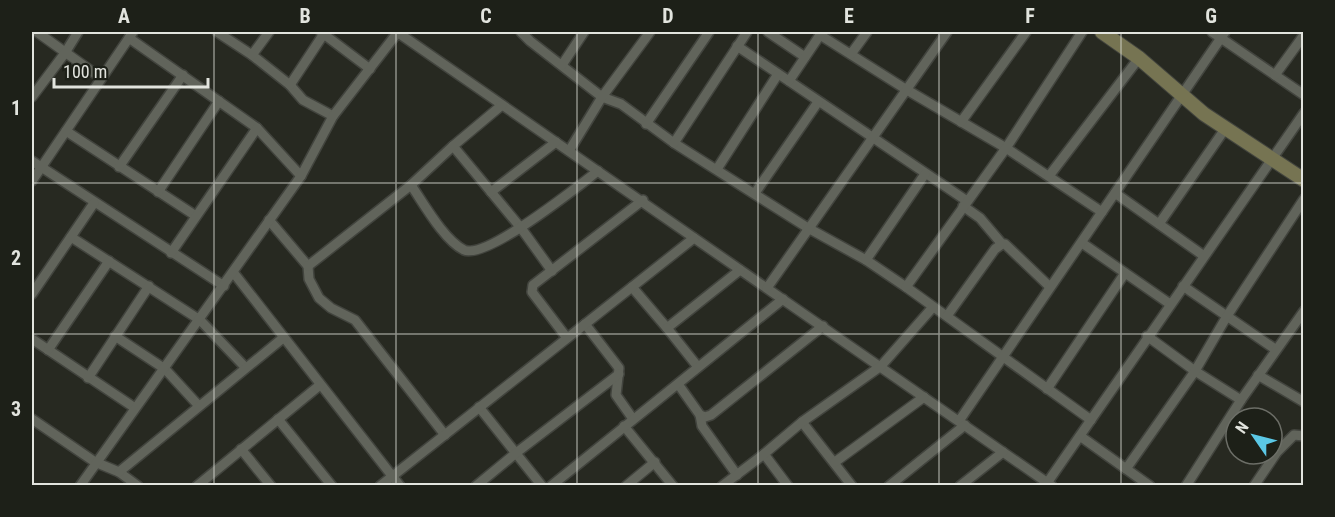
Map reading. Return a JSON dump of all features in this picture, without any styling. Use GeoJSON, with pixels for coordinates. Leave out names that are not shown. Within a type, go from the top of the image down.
{"type":"FeatureCollection","features":[{"type":"Feature","properties":{"kind":"street"},"geometry":{"type":"LineString","coordinates":[[37,32],[101,78]]}},
{"type":"Feature","properties":{"kind":"street"},"geometry":{"type":"LineString","coordinates":[[33,92],[65,53],[78,32]]}},
{"type":"Feature","properties":{"kind":"street"},"geometry":{"type":"LineString","coordinates":[[217,32],[252,55],[290,85],[303,100],[333,116]]}},
{"type":"Feature","properties":{"kind":"street"},"geometry":{"type":"LineString","coordinates":[[252,55],[269,32]]}},
{"type":"Feature","properties":{"kind":"street"},"geometry":{"type":"LineString","coordinates":[[290,85],[324,32],[370,69]]}},
{"type":"Feature","properties":{"kind":"street"},"geometry":{"type":"LineString","coordinates":[[80,486],[301,176],[333,116],[398,32],[568,151],[643,200],[1048,485],[1170,304],[1304,113]]}},
{"type":"Feature","properties":{"kind":"street"},"geometry":{"type":"LineString","coordinates":[[562,65],[584,32]]}},
{"type":"Feature","properties":{"kind":"street"},"geometry":{"type":"LineString","coordinates":[[568,151],[602,97],[650,32]]}},
{"type":"Feature","properties":{"kind":"street"},"geometry":{"type":"LineString","coordinates":[[646,124],[710,32]]}},
{"type":"Feature","properties":{"kind":"street"},"geometry":{"type":"LineString","coordinates":[[674,142],[747,32]]}},
{"type":"Feature","properties":{"kind":"street"},"geometry":{"type":"LineString","coordinates":[[768,32],[805,57]]}},
{"type":"Feature","properties":{"kind":"street"},"geometry":{"type":"LineString","coordinates":[[851,54],[867,32]]}},
{"type":"Feature","properties":{"kind":"street"},"geometry":{"type":"LineString","coordinates":[[767,288],[947,32]]}},
{"type":"Feature","properties":{"kind":"street"},"geometry":{"type":"LineString","coordinates":[[961,122],[1026,32]]}},
{"type":"Feature","properties":{"kind":"street"},"geometry":{"type":"LineString","coordinates":[[906,287],[1006,148],[1082,32]]}},
{"type":"Feature","properties":{"kind":"street"},"geometry":{"type":"LineString","coordinates":[[1102,32],[1139,58],[1225,129],[1304,180]]}},
{"type":"Feature","properties":{"kind":"street"},"geometry":{"type":"LineString","coordinates":[[1212,32],[1223,35],[1304,95]]}},
{"type":"Feature","properties":{"kind":"street"},"geometry":{"type":"LineString","coordinates":[[525,33],[530,41],[602,97],[621,104],[646,124],[808,228],[866,260],[1091,420]]}},
{"type":"Feature","properties":{"kind":"street"},"geometry":{"type":"LineString","coordinates":[[789,81],[821,33],[907,90],[1006,148],[1102,213]]}},
{"type":"Feature","properties":{"kind":"street"},"geometry":{"type":"LineString","coordinates":[[32,181],[131,35],[257,128],[301,176]]}},
{"type":"Feature","properties":{"kind":"street"},"geometry":{"type":"LineString","coordinates":[[889,486],[962,423],[1050,287],[1223,35]]}},
{"type":"Feature","properties":{"kind":"street"},"geometry":{"type":"LineString","coordinates":[[1275,75],[1304,35]]}},
{"type":"Feature","properties":{"kind":"street"},"geometry":{"type":"LineString","coordinates":[[737,46],[965,203],[1002,244],[1005,244],[1050,287]]}},
{"type":"Feature","properties":{"kind":"street"},"geometry":{"type":"LineString","coordinates":[[1049,176],[1139,58]]}},
{"type":"Feature","properties":{"kind":"street"},"geometry":{"type":"LineString","coordinates":[[717,169],[778,74]]}},
{"type":"Feature","properties":{"kind":"street"},"geometry":{"type":"LineString","coordinates":[[119,167],[183,75]]}},
{"type":"Feature","properties":{"kind":"street"},"geometry":{"type":"LineString","coordinates":[[158,192],[219,101]]}},
{"type":"Feature","properties":{"kind":"street"},"geometry":{"type":"LineString","coordinates":[[755,194],[818,102]]}},
{"type":"Feature","properties":{"kind":"street"},"geometry":{"type":"LineString","coordinates":[[308,266],[411,185],[502,105]]}},
{"type":"Feature","properties":{"kind":"street"},"geometry":{"type":"LineString","coordinates":[[171,253],[257,128]]}},
{"type":"Feature","properties":{"kind":"street"},"geometry":{"type":"LineString","coordinates":[[1159,224],[1225,129]]}},
{"type":"Feature","properties":{"kind":"street"},"geometry":{"type":"LineString","coordinates":[[66,131],[196,216]]}},
{"type":"Feature","properties":{"kind":"street"},"geometry":{"type":"LineString","coordinates":[[491,192],[556,142]]}},
{"type":"Feature","properties":{"kind":"street"},"geometry":{"type":"LineString","coordinates":[[453,146],[521,228],[552,270]]}},
{"type":"Feature","properties":{"kind":"street"},"geometry":{"type":"LineString","coordinates":[[32,161],[224,286]]}},
{"type":"Feature","properties":{"kind":"street"},"geometry":{"type":"LineString","coordinates":[[411,185],[444,232],[466,251],[483,248],[521,228],[598,171]]}},
{"type":"Feature","properties":{"kind":"street"},"geometry":{"type":"LineString","coordinates":[[866,260],[926,174]]}},
{"type":"Feature","properties":{"kind":"street"},"geometry":{"type":"LineString","coordinates":[[1115,193],[1204,256]]}},
{"type":"Feature","properties":{"kind":"street"},"geometry":{"type":"LineString","coordinates":[[1126,469],[1195,371],[1227,316],[1304,199]]}},
{"type":"Feature","properties":{"kind":"street"},"geometry":{"type":"LineString","coordinates":[[567,338],[532,292],[533,285],[643,200]]}},
{"type":"Feature","properties":{"kind":"street"},"geometry":{"type":"LineString","coordinates":[[32,294],[94,203]]}},
{"type":"Feature","properties":{"kind":"street"},"geometry":{"type":"LineString","coordinates":[[269,220],[308,266],[309,279],[320,298],[332,309],[355,320],[445,435]]}},
{"type":"Feature","properties":{"kind":"street"},"geometry":{"type":"LineString","coordinates":[[71,237],[200,320],[245,367]]}},
{"type":"Feature","properties":{"kind":"street"},"geometry":{"type":"LineString","coordinates":[[380,486],[694,238]]}},
{"type":"Feature","properties":{"kind":"street"},"geometry":{"type":"LineString","coordinates":[[1082,243],[1170,304]]}},
{"type":"Feature","properties":{"kind":"street"},"geometry":{"type":"LineString","coordinates":[[947,316],[995,249],[1002,244]]}},
{"type":"Feature","properties":{"kind":"street"},"geometry":{"type":"LineString","coordinates":[[48,350],[109,261]]}},
{"type":"Feature","properties":{"kind":"street"},"geometry":{"type":"LineString","coordinates":[[667,328],[740,270]]}},
{"type":"Feature","properties":{"kind":"street"},"geometry":{"type":"LineString","coordinates":[[233,272],[400,486]]}},
{"type":"Feature","properties":{"kind":"street"},"geometry":{"type":"LineString","coordinates":[[1047,389],[1125,273]]}},
{"type":"Feature","properties":{"kind":"street"},"geometry":{"type":"LineString","coordinates":[[88,378],[149,286]]}},
{"type":"Feature","properties":{"kind":"street"},"geometry":{"type":"LineString","coordinates":[[1184,286],[1275,349]]}},
{"type":"Feature","properties":{"kind":"street"},"geometry":{"type":"LineString","coordinates":[[632,287],[698,367]]}},
{"type":"Feature","properties":{"kind":"street"},"geometry":{"type":"LineString","coordinates":[[551,486],[783,299]]}},
{"type":"Feature","properties":{"kind":"street"},"geometry":{"type":"LineString","coordinates":[[722,486],[802,422],[881,366],[933,307]]}},
{"type":"Feature","properties":{"kind":"street"},"geometry":{"type":"LineString","coordinates":[[1186,486],[1240,400],[1304,311]]}},
{"type":"Feature","properties":{"kind":"street"},"geometry":{"type":"LineString","coordinates":[[585,324],[619,368],[616,395],[633,419]]}},
{"type":"Feature","properties":{"kind":"street"},"geometry":{"type":"LineString","coordinates":[[1295,324],[1304,330]]}},
{"type":"Feature","properties":{"kind":"street"},"geometry":{"type":"LineString","coordinates":[[700,415],[705,417],[711,415],[823,326]]}},
{"type":"Feature","properties":{"kind":"street"},"geometry":{"type":"LineString","coordinates":[[115,336],[165,369],[199,406]]}},
{"type":"Feature","properties":{"kind":"street"},"geometry":{"type":"LineString","coordinates":[[1148,336],[1195,371],[1240,400]]}},
{"type":"Feature","properties":{"kind":"street"},"geometry":{"type":"LineString","coordinates":[[119,472],[283,338]]}},
{"type":"Feature","properties":{"kind":"street"},"geometry":{"type":"LineString","coordinates":[[32,339],[135,408]]}},
{"type":"Feature","properties":{"kind":"street"},"geometry":{"type":"LineString","coordinates":[[476,486],[619,374]]}},
{"type":"Feature","properties":{"kind":"street"},"geometry":{"type":"LineString","coordinates":[[1258,375],[1304,402]]}},
{"type":"Feature","properties":{"kind":"street"},"geometry":{"type":"LineString","coordinates":[[678,384],[700,415],[702,426],[737,474]]}},
{"type":"Feature","properties":{"kind":"street"},"geometry":{"type":"LineString","coordinates":[[204,483],[241,449],[320,385]]}},
{"type":"Feature","properties":{"kind":"street"},"geometry":{"type":"LineString","coordinates":[[835,462],[924,397]]}},
{"type":"Feature","properties":{"kind":"street"},"geometry":{"type":"LineString","coordinates":[[479,407],[542,486]]}},
{"type":"Feature","properties":{"kind":"street"},"geometry":{"type":"LineString","coordinates":[[32,419],[95,462],[119,472],[138,486]]}},
{"type":"Feature","properties":{"kind":"street"},"geometry":{"type":"LineString","coordinates":[[278,419],[332,486]]}},
{"type":"Feature","properties":{"kind":"street"},"geometry":{"type":"LineString","coordinates":[[802,422],[852,486]]}},
{"type":"Feature","properties":{"kind":"street"},"geometry":{"type":"LineString","coordinates":[[624,426],[673,486]]}},
{"type":"Feature","properties":{"kind":"street"},"geometry":{"type":"LineString","coordinates":[[1254,486],[1283,444],[1294,435],[1304,436]]}},
{"type":"Feature","properties":{"kind":"street"},"geometry":{"type":"LineString","coordinates":[[1080,436],[1150,486]]}},
{"type":"Feature","properties":{"kind":"street"},"geometry":{"type":"LineString","coordinates":[[241,449],[271,486]]}},
{"type":"Feature","properties":{"kind":"street"},"geometry":{"type":"LineString","coordinates":[[960,486],[1003,452]]}},
{"type":"Feature","properties":{"kind":"street"},"geometry":{"type":"LineString","coordinates":[[764,454],[788,486]]}},
{"type":"Feature","properties":{"kind":"street"},"geometry":{"type":"LineString","coordinates":[[626,486],[655,462]]}}]}
